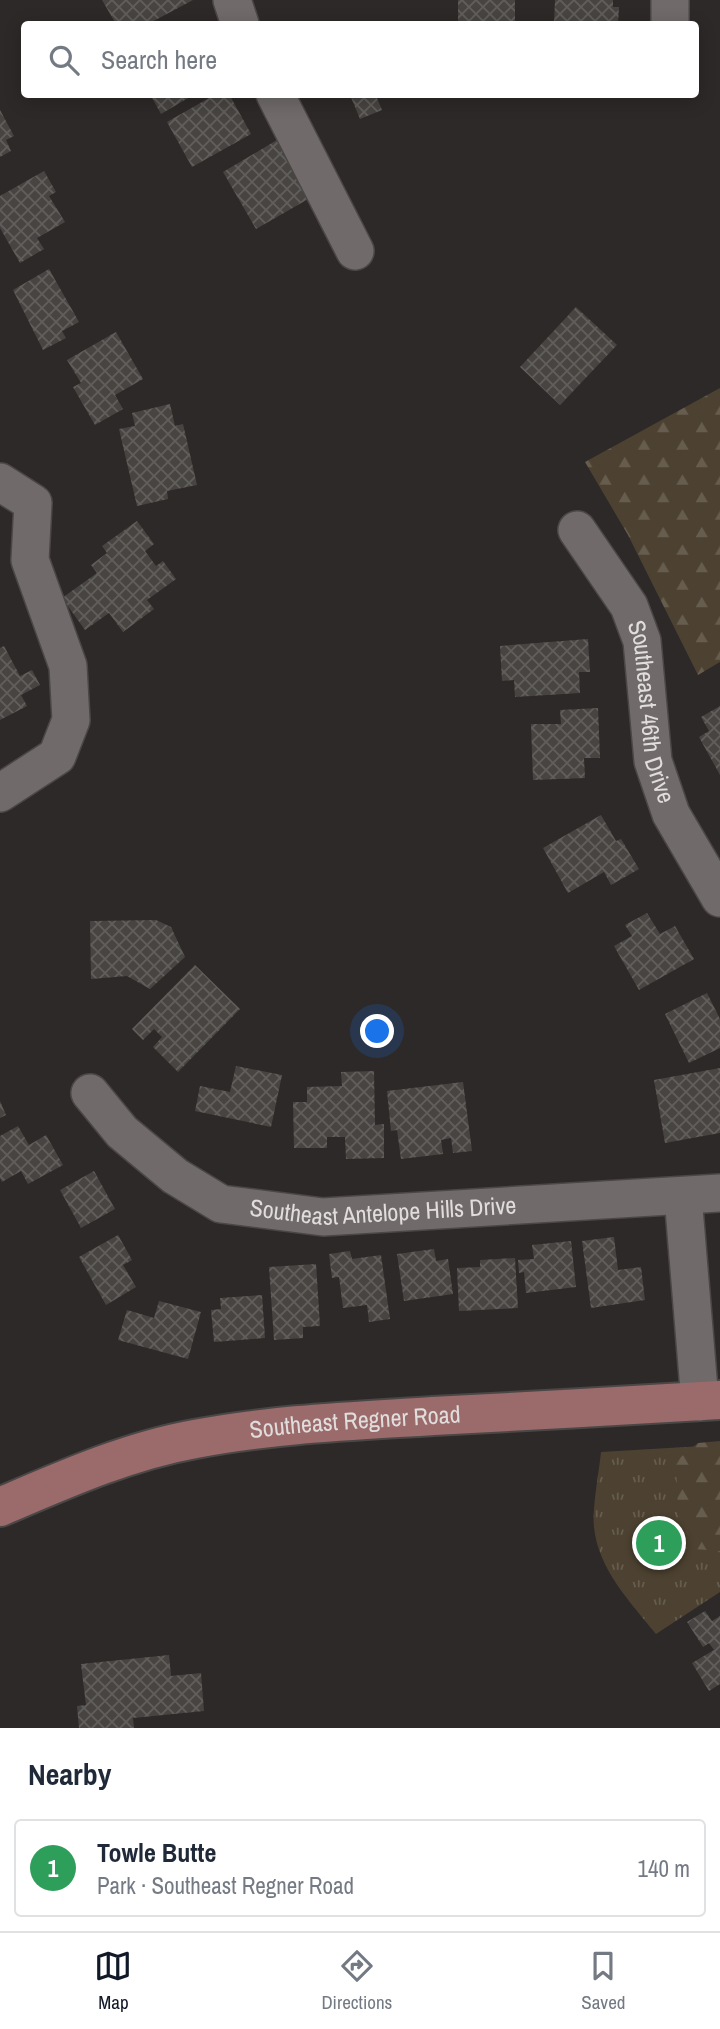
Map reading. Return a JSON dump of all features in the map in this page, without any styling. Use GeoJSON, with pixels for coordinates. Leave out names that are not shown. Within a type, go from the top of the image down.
{"type":"FeatureCollection","features":[{"type":"Feature","properties":{"kind":"main road","name":"Southeast Regner Road"},"geometry":{"type":"LineString","coordinates":[[0,1507],[109,1463],[194,1439],[247,1431],[390,1419],[710,1401]]}},
{"type":"Feature","properties":{"kind":"street"},"geometry":{"type":"LineString","coordinates":[[232,0],[239,21]]}},
{"type":"Feature","properties":{"kind":"street"},"geometry":{"type":"LineString","coordinates":[[670,0],[670,21]]}},
{"type":"Feature","properties":{"kind":"street"},"geometry":{"type":"LineString","coordinates":[[277,98],[355,251]]}},
{"type":"Feature","properties":{"kind":"street"},"geometry":{"type":"LineString","coordinates":[[0,482],[33,503],[30,560],[68,666],[71,720],[57,757],[0,793]]}},
{"type":"Feature","properties":{"kind":"street","name":"Southeast 46th Drive"},"geometry":{"type":"LineString","coordinates":[[577,530],[629,606],[642,641],[653,761],[671,814],[720,898]]}},
{"type":"Feature","properties":{"kind":"street","name":"Southeast Antelope Hills Drive"},"geometry":{"type":"LineString","coordinates":[[90,1093],[122,1132],[213,1215],[323,1217],[720,1193]]}},
{"type":"Feature","properties":{"kind":"street"},"geometry":{"type":"LineString","coordinates":[[684,1196],[710,1401]]}},
{"type":"Feature","properties":{"kind":"green space"},"geometry":{"type":"Polygon","coordinates":[[[720,388],[720,662],[698,675],[628,535],[585,462],[720,388]]]}},
{"type":"Feature","properties":{"kind":"green space"},"geometry":{"type":"Polygon","coordinates":[[[720,1441],[720,1551],[695,1549],[678,1513],[676,1461],[698,1443],[720,1441]]]}},
{"type":"Feature","properties":{"kind":"green space"},"geometry":{"type":"Polygon","coordinates":[[[720,1445],[720,1592],[656,1634],[617,1585],[597,1542],[594,1510],[601,1452],[720,1445]]]}},
{"type":"Feature","properties":{"kind":"building"},"geometry":{"type":"Polygon","coordinates":[[[102,0],[193,0],[154,21],[114,21],[102,0]]]}},
{"type":"Feature","properties":{"kind":"building"},"geometry":{"type":"Polygon","coordinates":[[[458,0],[515,0],[515,21],[458,21],[458,0]]]}},
{"type":"Feature","properties":{"kind":"building"},"geometry":{"type":"Polygon","coordinates":[[[555,0],[613,0],[613,7],[619,7],[618,21],[554,21],[555,0]]]}},
{"type":"Feature","properties":{"kind":"building"},"geometry":{"type":"Polygon","coordinates":[[[152,98],[188,98],[161,114],[152,98]]]}},
{"type":"Feature","properties":{"kind":"building"},"geometry":{"type":"Polygon","coordinates":[[[209,98],[231,98],[251,134],[192,167],[167,122],[209,98]]]}},
{"type":"Feature","properties":{"kind":"building"},"geometry":{"type":"Polygon","coordinates":[[[351,98],[377,98],[382,110],[360,119],[351,98]]]}},
{"type":"Feature","properties":{"kind":"building"},"geometry":{"type":"Polygon","coordinates":[[[0,110],[14,136],[6,140],[11,151],[0,157],[0,110]]]}},
{"type":"Feature","properties":{"kind":"building"},"geometry":{"type":"Polygon","coordinates":[[[277,140],[310,198],[256,229],[223,172],[277,140]]]}},
{"type":"Feature","properties":{"kind":"building"},"geometry":{"type":"Polygon","coordinates":[[[44,171],[56,192],[49,196],[65,222],[37,238],[44,249],[20,263],[0,228],[0,196],[44,171]]]}},
{"type":"Feature","properties":{"kind":"building"},"geometry":{"type":"Polygon","coordinates":[[[49,269],[79,322],[62,331],[66,338],[43,350],[13,290],[49,269]]]}},
{"type":"Feature","properties":{"kind":"building"},"geometry":{"type":"Polygon","coordinates":[[[576,307],[617,345],[560,405],[520,367],[576,307]]]}},
{"type":"Feature","properties":{"kind":"building"},"geometry":{"type":"Polygon","coordinates":[[[116,332],[143,379],[115,395],[123,409],[95,425],[73,387],[81,383],[67,360],[116,332]]]}},
{"type":"Feature","properties":{"kind":"building"},"geometry":{"type":"Polygon","coordinates":[[[170,404],[175,426],[183,424],[197,485],[167,491],[168,499],[137,506],[119,429],[135,426],[132,413],[170,404]]]}},
{"type":"Feature","properties":{"kind":"building"},"geometry":{"type":"Polygon","coordinates":[[[137,521],[154,544],[145,551],[156,566],[163,561],[176,579],[147,600],[154,609],[123,632],[109,613],[85,630],[62,598],[97,573],[91,565],[107,553],[102,546],[137,521]]]}},
{"type":"Feature","properties":{"kind":"building"},"geometry":{"type":"Polygon","coordinates":[[[588,639],[590,672],[579,672],[580,693],[515,697],[514,680],[502,681],[500,646],[588,639]]]}},
{"type":"Feature","properties":{"kind":"building"},"geometry":{"type":"Polygon","coordinates":[[[4,646],[20,676],[32,670],[40,685],[21,695],[27,706],[0,720],[0,648],[4,646]]]}},
{"type":"Feature","properties":{"kind":"building"},"geometry":{"type":"Polygon","coordinates":[[[720,706],[720,775],[699,737],[709,731],[701,717],[720,706]]]}},
{"type":"Feature","properties":{"kind":"building"},"geometry":{"type":"Polygon","coordinates":[[[598,708],[600,758],[584,758],[585,778],[533,780],[531,724],[561,724],[560,710],[598,708]]]}},
{"type":"Feature","properties":{"kind":"building"},"geometry":{"type":"Polygon","coordinates":[[[601,815],[616,841],[621,839],[639,869],[611,885],[604,872],[568,893],[543,848],[601,815]]]}},
{"type":"Feature","properties":{"kind":"building"},"geometry":{"type":"Polygon","coordinates":[[[647,913],[660,934],[675,926],[694,959],[639,990],[614,946],[632,936],[625,925],[647,913]]]}},
{"type":"Feature","properties":{"kind":"building"},"geometry":{"type":"Polygon","coordinates":[[[156,920],[171,927],[185,957],[150,989],[127,976],[91,979],[90,921],[156,920]]]}},
{"type":"Feature","properties":{"kind":"building"},"geometry":{"type":"Polygon","coordinates":[[[195,965],[240,1009],[178,1072],[153,1047],[162,1037],[154,1029],[143,1040],[132,1029],[195,965]]]}},
{"type":"Feature","properties":{"kind":"building"},"geometry":{"type":"Polygon","coordinates":[[[707,993],[720,1019],[720,1048],[689,1063],[665,1014],[707,993]]]}},
{"type":"Feature","properties":{"kind":"building"},"geometry":{"type":"Polygon","coordinates":[[[236,1066],[282,1075],[271,1127],[195,1111],[200,1086],[230,1092],[236,1066]]]}},
{"type":"Feature","properties":{"kind":"building"},"geometry":{"type":"Polygon","coordinates":[[[720,1068],[720,1133],[665,1143],[654,1080],[720,1068]]]}},
{"type":"Feature","properties":{"kind":"building"},"geometry":{"type":"Polygon","coordinates":[[[374,1071],[375,1125],[384,1124],[384,1158],[346,1159],[345,1137],[327,1137],[327,1148],[294,1148],[293,1102],[307,1102],[307,1087],[342,1086],[341,1072],[374,1071]]]}},
{"type":"Feature","properties":{"kind":"building"},"geometry":{"type":"Polygon","coordinates":[[[463,1082],[472,1151],[453,1153],[451,1138],[441,1140],[443,1154],[401,1159],[397,1130],[391,1131],[387,1091],[463,1082]]]}},
{"type":"Feature","properties":{"kind":"building"},"geometry":{"type":"Polygon","coordinates":[[[0,1101],[6,1115],[0,1118],[0,1101]]]}},
{"type":"Feature","properties":{"kind":"building"},"geometry":{"type":"Polygon","coordinates":[[[18,1126],[29,1145],[46,1135],[63,1165],[28,1184],[21,1171],[2,1182],[0,1136],[18,1126]]]}},
{"type":"Feature","properties":{"kind":"building"},"geometry":{"type":"Polygon","coordinates":[[[94,1171],[115,1209],[81,1228],[60,1190],[94,1171]]]}},
{"type":"Feature","properties":{"kind":"building"},"geometry":{"type":"Polygon","coordinates":[[[118,1235],[132,1260],[123,1265],[136,1287],[106,1305],[79,1257],[118,1235]]]}},
{"type":"Feature","properties":{"kind":"building"},"geometry":{"type":"Polygon","coordinates":[[[614,1237],[618,1270],[641,1267],[645,1300],[591,1308],[582,1241],[614,1237]]]}},
{"type":"Feature","properties":{"kind":"building"},"geometry":{"type":"Polygon","coordinates":[[[571,1241],[576,1287],[526,1293],[524,1272],[519,1273],[518,1260],[534,1259],[532,1245],[571,1241]]]}},
{"type":"Feature","properties":{"kind":"building"},"geometry":{"type":"Polygon","coordinates":[[[434,1249],[436,1261],[448,1259],[453,1294],[404,1301],[397,1254],[434,1249]]]}},
{"type":"Feature","properties":{"kind":"building"},"geometry":{"type":"Polygon","coordinates":[[[350,1251],[352,1259],[381,1255],[390,1319],[369,1322],[367,1305],[343,1308],[339,1277],[332,1278],[329,1254],[350,1251]]]}},
{"type":"Feature","properties":{"kind":"building"},"geometry":{"type":"Polygon","coordinates":[[[515,1258],[518,1308],[459,1311],[457,1268],[480,1267],[480,1260],[515,1258]]]}},
{"type":"Feature","properties":{"kind":"building"},"geometry":{"type":"Polygon","coordinates":[[[316,1264],[320,1326],[303,1327],[303,1338],[274,1340],[269,1267],[316,1264]]]}},
{"type":"Feature","properties":{"kind":"building"},"geometry":{"type":"Polygon","coordinates":[[[262,1295],[265,1338],[214,1342],[211,1310],[221,1309],[220,1298],[262,1295]]]}},
{"type":"Feature","properties":{"kind":"building"},"geometry":{"type":"Polygon","coordinates":[[[159,1301],[201,1312],[188,1359],[118,1340],[127,1310],[154,1318],[159,1301]]]}},
{"type":"Feature","properties":{"kind":"building"},"geometry":{"type":"Polygon","coordinates":[[[705,1611],[712,1621],[720,1616],[720,1684],[709,1691],[692,1663],[714,1650],[709,1643],[703,1647],[687,1622],[705,1611]]]}},
{"type":"Feature","properties":{"kind":"building"},"geometry":{"type":"Polygon","coordinates":[[[169,1655],[171,1676],[201,1673],[204,1711],[133,1718],[134,1728],[79,1728],[77,1706],[86,1705],[81,1664],[169,1655]]]}},
{"type":"Feature","properties":{"kind":"place","name":"Towle Butte"},"geometry":{"type":"Point","coordinates":[659,1543]}}]}
